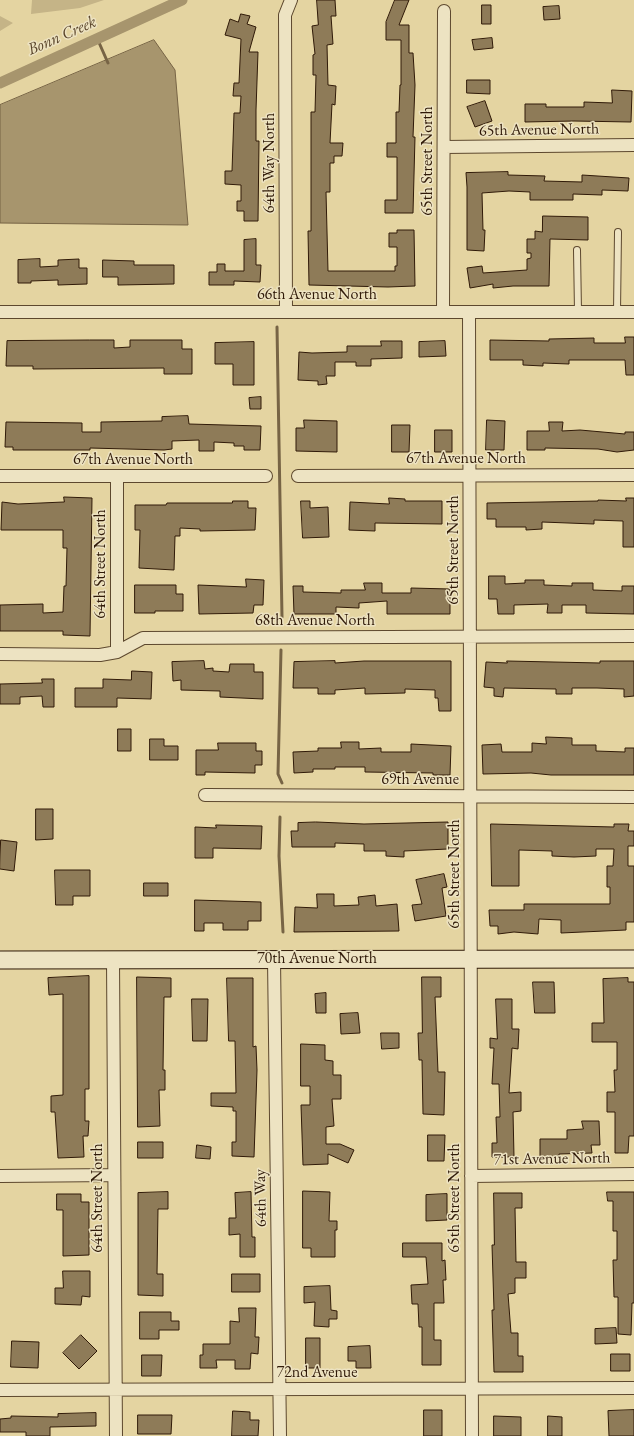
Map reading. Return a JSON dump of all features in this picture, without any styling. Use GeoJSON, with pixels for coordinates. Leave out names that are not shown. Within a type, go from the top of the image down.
{"type":"FeatureCollection","features":[{"type":"Feature","properties":{"kind":"street","name":"64th Way North"},"geometry":{"type":"LineString","coordinates":[[286,311],[285,15],[291,0]]}},
{"type":"Feature","properties":{"kind":"street","name":"65th Street North"},"geometry":{"type":"LineString","coordinates":[[443,311],[444,11]]}},
{"type":"Feature","properties":{"kind":"street","name":"65th Avenue North"},"geometry":{"type":"LineString","coordinates":[[444,147],[634,145]]}},
{"type":"Feature","properties":{"kind":"street","name":"66th Avenue North"},"geometry":{"type":"LineString","coordinates":[[0,312],[634,312]]}},
{"type":"Feature","properties":{"kind":"street","name":"65th Street North"},"geometry":{"type":"LineString","coordinates":[[469,312],[472,1436]]}},
{"type":"Feature","properties":{"kind":"street","name":"67th Avenue North"},"geometry":{"type":"LineString","coordinates":[[298,476],[634,475]]}},
{"type":"Feature","properties":{"kind":"street","name":"67th Avenue North"},"geometry":{"type":"LineString","coordinates":[[0,476],[266,476]]}},
{"type":"Feature","properties":{"kind":"street","name":"64th Street North"},"geometry":{"type":"LineString","coordinates":[[116,652],[117,476]]}},
{"type":"Feature","properties":{"kind":"street","name":"68th Avenue North"},"geometry":{"type":"LineString","coordinates":[[0,654],[100,655],[116,652],[143,638],[634,636]]}},
{"type":"Feature","properties":{"kind":"street","name":"69th Avenue"},"geometry":{"type":"LineString","coordinates":[[205,795],[634,797]]}},
{"type":"Feature","properties":{"kind":"street","name":"64th Street North"},"geometry":{"type":"LineString","coordinates":[[113,959],[116,1436]]}},
{"type":"Feature","properties":{"kind":"street","name":"64th Way"},"geometry":{"type":"LineString","coordinates":[[274,959],[280,1436]]}},
{"type":"Feature","properties":{"kind":"street","name":"70th Avenue North"},"geometry":{"type":"LineString","coordinates":[[0,960],[634,959]]}},
{"type":"Feature","properties":{"kind":"street","name":"71st Avenue North"},"geometry":{"type":"LineString","coordinates":[[471,1176],[634,1174]]}},
{"type":"Feature","properties":{"kind":"street"},"geometry":{"type":"LineString","coordinates":[[0,1176],[114,1176]]}},
{"type":"Feature","properties":{"kind":"street","name":"72nd Avenue"},"geometry":{"type":"LineString","coordinates":[[0,1390],[634,1388]]}},
{"type":"Feature","properties":{"kind":"lane"},"geometry":{"type":"LineString","coordinates":[[617,312],[618,232]]}},
{"type":"Feature","properties":{"kind":"lane"},"geometry":{"type":"LineString","coordinates":[[577,250],[578,312]]}},
{"type":"Feature","properties":{"kind":"shaded area"},"geometry":{"type":"Polygon","coordinates":[[[32,0],[104,0],[80,8],[31,14],[32,0]]]}},
{"type":"Feature","properties":{"kind":"shaded area"},"geometry":{"type":"Polygon","coordinates":[[[0,16],[13,23],[0,31],[0,16]]]}},
{"type":"Feature","properties":{"kind":"shaded area"},"geometry":{"type":"Polygon","coordinates":[[[154,40],[175,70],[188,225],[0,223],[0,105],[154,40]]]}},
{"type":"Feature","properties":{"kind":"building"},"geometry":{"type":"Polygon","coordinates":[[[317,0],[335,0],[336,16],[331,16],[333,44],[327,45],[328,85],[336,86],[335,105],[332,104],[330,143],[343,143],[342,156],[334,156],[334,163],[330,163],[330,192],[326,192],[328,271],[395,271],[395,266],[397,266],[397,247],[389,247],[389,233],[397,233],[397,230],[414,230],[415,286],[388,287],[309,285],[308,231],[311,231],[311,112],[315,112],[316,75],[313,75],[313,55],[315,54],[312,26],[318,25],[317,0]]]}},
{"type":"Feature","properties":{"kind":"building"},"geometry":{"type":"Polygon","coordinates":[[[395,0],[409,0],[399,25],[409,25],[409,53],[413,53],[415,85],[413,137],[415,137],[413,213],[385,213],[385,200],[397,200],[397,157],[387,157],[387,143],[396,143],[396,112],[399,112],[401,85],[401,40],[386,40],[386,22],[395,0]]]}},
{"type":"Feature","properties":{"kind":"building"},"geometry":{"type":"Polygon","coordinates":[[[482,5],[491,5],[491,24],[482,24],[482,5]]]}},
{"type":"Feature","properties":{"kind":"building"},"geometry":{"type":"Polygon","coordinates":[[[559,6],[560,19],[544,20],[543,7],[559,6]]]}},
{"type":"Feature","properties":{"kind":"building"},"geometry":{"type":"Polygon","coordinates":[[[241,14],[250,16],[247,24],[256,27],[249,52],[258,52],[256,141],[259,141],[258,221],[244,221],[244,211],[237,211],[237,201],[241,201],[241,185],[225,184],[225,171],[232,171],[234,113],[240,113],[241,96],[233,96],[234,83],[239,83],[241,39],[225,35],[230,19],[238,22],[241,14]]]}},
{"type":"Feature","properties":{"kind":"building"},"geometry":{"type":"Polygon","coordinates":[[[492,38],[493,48],[474,50],[472,40],[492,38]]]}},
{"type":"Feature","properties":{"kind":"building"},"geometry":{"type":"Polygon","coordinates":[[[467,80],[490,80],[490,94],[467,93],[467,80]]]}},
{"type":"Feature","properties":{"kind":"building"},"geometry":{"type":"Polygon","coordinates":[[[612,90],[632,91],[631,122],[525,122],[525,104],[546,104],[546,107],[584,107],[584,102],[612,103],[612,90]]]}},
{"type":"Feature","properties":{"kind":"building"},"geometry":{"type":"Polygon","coordinates":[[[485,101],[492,121],[475,127],[467,107],[485,101]]]}},
{"type":"Feature","properties":{"kind":"building"},"geometry":{"type":"Polygon","coordinates":[[[508,172],[508,175],[545,176],[544,181],[582,182],[582,175],[629,178],[628,191],[602,190],[602,195],[573,194],[573,200],[530,200],[530,192],[509,191],[482,193],[483,230],[485,230],[484,251],[467,250],[466,173],[508,172]]]}},
{"type":"Feature","properties":{"kind":"building"},"geometry":{"type":"Polygon","coordinates":[[[543,216],[588,217],[588,240],[550,239],[549,286],[513,286],[493,288],[493,284],[470,288],[467,268],[482,266],[483,273],[527,270],[527,259],[531,258],[531,253],[527,253],[527,239],[535,239],[535,231],[542,232],[543,216]]]}},
{"type":"Feature","properties":{"kind":"building"},"geometry":{"type":"Polygon","coordinates":[[[256,239],[256,265],[261,265],[260,282],[234,281],[234,285],[209,285],[209,272],[217,272],[217,264],[225,264],[225,271],[244,271],[244,240],[256,239]]]}},
{"type":"Feature","properties":{"kind":"building"},"geometry":{"type":"Polygon","coordinates":[[[40,259],[40,267],[58,266],[58,260],[79,259],[79,268],[87,268],[87,284],[58,285],[58,280],[18,283],[18,260],[40,259]]]}},
{"type":"Feature","properties":{"kind":"building"},"geometry":{"type":"Polygon","coordinates":[[[103,260],[134,261],[134,265],[174,265],[174,284],[118,285],[118,277],[103,277],[103,260]]]}},
{"type":"Feature","properties":{"kind":"building"},"geometry":{"type":"Polygon","coordinates":[[[625,337],[634,337],[634,375],[626,375],[625,360],[569,360],[569,364],[543,363],[543,366],[523,365],[523,360],[490,360],[490,340],[549,341],[549,339],[594,338],[594,343],[625,343],[625,337]]]}},
{"type":"Feature","properties":{"kind":"building"},"geometry":{"type":"Polygon","coordinates":[[[114,340],[114,348],[130,347],[130,340],[182,340],[182,349],[192,349],[192,374],[164,374],[164,368],[33,369],[33,366],[6,366],[7,341],[114,340]]]}},
{"type":"Feature","properties":{"kind":"building"},"geometry":{"type":"Polygon","coordinates":[[[381,341],[402,341],[402,358],[371,359],[371,366],[356,366],[356,362],[335,362],[335,376],[326,376],[327,384],[318,385],[318,381],[298,380],[299,352],[347,352],[347,346],[381,346],[381,341]]]}},
{"type":"Feature","properties":{"kind":"building"},"geometry":{"type":"Polygon","coordinates":[[[445,341],[446,356],[419,357],[419,342],[445,341]]]}},
{"type":"Feature","properties":{"kind":"building"},"geometry":{"type":"Polygon","coordinates":[[[254,342],[254,385],[233,385],[233,364],[215,364],[215,343],[254,342]]]}},
{"type":"Feature","properties":{"kind":"building"},"geometry":{"type":"Polygon","coordinates":[[[261,397],[261,409],[250,409],[249,398],[261,397]]]}},
{"type":"Feature","properties":{"kind":"building"},"geometry":{"type":"Polygon","coordinates":[[[188,416],[189,424],[261,426],[260,450],[244,450],[244,446],[234,446],[234,443],[214,442],[214,451],[199,451],[199,440],[172,441],[172,449],[164,450],[90,448],[90,450],[13,450],[13,447],[5,447],[6,422],[82,423],[82,432],[101,432],[101,422],[162,421],[162,417],[188,416]]]}},
{"type":"Feature","properties":{"kind":"building"},"geometry":{"type":"Polygon","coordinates":[[[304,420],[337,421],[337,452],[296,451],[296,428],[304,428],[304,420]]]}},
{"type":"Feature","properties":{"kind":"building"},"geometry":{"type":"Polygon","coordinates":[[[487,420],[505,421],[504,450],[486,450],[487,420]]]}},
{"type":"Feature","properties":{"kind":"building"},"geometry":{"type":"Polygon","coordinates":[[[549,422],[563,422],[562,431],[580,430],[625,434],[625,432],[634,432],[634,450],[617,452],[598,449],[545,448],[545,450],[527,450],[527,431],[549,431],[549,422]]]}},
{"type":"Feature","properties":{"kind":"building"},"geometry":{"type":"Polygon","coordinates":[[[392,425],[410,425],[409,452],[392,452],[392,425]]]}},
{"type":"Feature","properties":{"kind":"building"},"geometry":{"type":"Polygon","coordinates":[[[435,430],[452,430],[452,452],[435,452],[435,430]]]}},
{"type":"Feature","properties":{"kind":"building"},"geometry":{"type":"Polygon","coordinates":[[[64,497],[92,498],[90,636],[63,635],[63,631],[0,631],[0,605],[43,604],[43,613],[63,612],[64,586],[66,586],[67,548],[63,548],[63,530],[1,530],[2,502],[18,504],[64,502],[64,497]]]}},
{"type":"Feature","properties":{"kind":"building"},"geometry":{"type":"Polygon","coordinates":[[[389,498],[405,499],[405,501],[442,501],[442,524],[375,523],[375,531],[349,530],[350,502],[389,504],[389,498]]]}},
{"type":"Feature","properties":{"kind":"building"},"geometry":{"type":"Polygon","coordinates":[[[626,498],[634,498],[634,547],[623,547],[623,521],[594,520],[594,524],[542,522],[542,529],[526,530],[526,527],[496,527],[496,519],[487,519],[487,503],[598,500],[626,501],[626,498]]]}},
{"type":"Feature","properties":{"kind":"building"},"geometry":{"type":"Polygon","coordinates":[[[233,501],[248,501],[248,508],[256,508],[255,530],[200,531],[200,529],[180,528],[180,536],[175,536],[174,570],[139,568],[140,530],[135,530],[135,505],[166,505],[167,503],[232,503],[233,501]]]}},
{"type":"Feature","properties":{"kind":"building"},"geometry":{"type":"Polygon","coordinates":[[[301,501],[310,501],[310,508],[328,507],[329,537],[303,538],[301,501]]]}},
{"type":"Feature","properties":{"kind":"building"},"geometry":{"type":"Polygon","coordinates":[[[489,576],[505,576],[505,584],[525,583],[525,580],[544,580],[544,585],[572,586],[572,583],[593,583],[593,590],[622,591],[622,586],[634,586],[634,614],[586,613],[586,605],[562,605],[562,613],[547,613],[548,604],[514,605],[514,614],[498,614],[497,599],[489,599],[489,576]]]}},
{"type":"Feature","properties":{"kind":"building"},"geometry":{"type":"Polygon","coordinates":[[[246,579],[264,580],[263,605],[254,605],[253,613],[199,614],[198,585],[246,587],[246,579]]]}},
{"type":"Feature","properties":{"kind":"building"},"geometry":{"type":"Polygon","coordinates":[[[364,583],[382,583],[382,593],[411,593],[411,588],[450,589],[450,614],[387,614],[387,601],[359,603],[359,608],[336,607],[336,614],[294,614],[293,586],[303,586],[303,592],[341,593],[341,590],[365,590],[364,583]]]}},
{"type":"Feature","properties":{"kind":"building"},"geometry":{"type":"Polygon","coordinates":[[[135,585],[176,585],[176,594],[183,594],[183,611],[135,613],[135,585]]]}},
{"type":"Feature","properties":{"kind":"building"},"geometry":{"type":"Polygon","coordinates":[[[204,661],[205,669],[213,668],[213,671],[229,672],[230,664],[254,664],[254,672],[263,672],[263,699],[220,697],[220,691],[181,690],[181,680],[173,681],[172,662],[204,661]]]}},
{"type":"Feature","properties":{"kind":"building"},"geometry":{"type":"Polygon","coordinates":[[[335,661],[335,663],[364,661],[451,661],[451,711],[439,711],[438,698],[435,698],[435,690],[405,689],[405,693],[365,694],[365,688],[335,690],[335,694],[318,694],[318,688],[293,688],[294,662],[335,661]]]}},
{"type":"Feature","properties":{"kind":"building"},"geometry":{"type":"Polygon","coordinates":[[[507,661],[600,663],[600,661],[634,661],[634,696],[624,697],[624,689],[572,688],[572,694],[556,694],[556,689],[504,688],[503,697],[494,696],[494,688],[484,687],[486,662],[507,663],[507,661]]]}},
{"type":"Feature","properties":{"kind":"building"},"geometry":{"type":"Polygon","coordinates":[[[132,671],[152,672],[151,699],[117,698],[117,707],[75,707],[75,688],[103,688],[103,679],[131,680],[132,671]]]}},
{"type":"Feature","properties":{"kind":"building"},"geometry":{"type":"Polygon","coordinates":[[[42,679],[54,679],[54,707],[43,707],[42,696],[20,697],[20,704],[0,704],[0,684],[42,683],[42,679]]]}},
{"type":"Feature","properties":{"kind":"building"},"geometry":{"type":"Polygon","coordinates":[[[118,729],[131,729],[131,751],[118,751],[118,729]]]}},
{"type":"Feature","properties":{"kind":"building"},"geometry":{"type":"Polygon","coordinates":[[[546,737],[572,738],[572,745],[596,745],[596,751],[625,752],[625,748],[634,748],[634,775],[551,775],[531,773],[483,774],[482,745],[501,744],[502,752],[532,752],[532,743],[546,744],[546,737]]]}},
{"type":"Feature","properties":{"kind":"building"},"geometry":{"type":"Polygon","coordinates":[[[150,739],[164,739],[164,746],[178,746],[178,760],[150,760],[150,739]]]}},
{"type":"Feature","properties":{"kind":"building"},"geometry":{"type":"Polygon","coordinates":[[[341,742],[359,742],[359,749],[381,748],[381,752],[411,752],[411,744],[451,746],[450,775],[433,775],[433,773],[365,772],[365,767],[335,767],[335,769],[313,769],[313,772],[294,773],[293,752],[318,751],[318,748],[341,748],[341,742]]]}},
{"type":"Feature","properties":{"kind":"building"},"geometry":{"type":"Polygon","coordinates":[[[218,743],[256,743],[256,751],[262,751],[262,765],[255,765],[255,773],[205,772],[205,775],[196,775],[196,750],[218,750],[218,743]]]}},
{"type":"Feature","properties":{"kind":"building"},"geometry":{"type":"Polygon","coordinates":[[[36,809],[53,809],[53,839],[36,840],[36,809]]]}},
{"type":"Feature","properties":{"kind":"building"},"geometry":{"type":"Polygon","coordinates":[[[316,822],[364,824],[448,822],[448,849],[404,851],[404,857],[386,856],[386,851],[364,851],[364,844],[335,843],[335,847],[292,847],[291,831],[298,831],[298,823],[316,822]]]}},
{"type":"Feature","properties":{"kind":"building"},"geometry":{"type":"Polygon","coordinates":[[[491,824],[614,827],[614,824],[629,824],[628,831],[634,831],[634,846],[628,846],[628,866],[634,866],[634,922],[626,922],[626,930],[561,933],[561,920],[539,919],[538,934],[514,932],[498,934],[498,926],[490,926],[489,910],[524,910],[524,904],[610,904],[610,887],[607,887],[607,866],[613,866],[614,849],[596,849],[596,856],[574,857],[552,856],[552,851],[519,850],[519,886],[492,886],[491,824]]]}},
{"type":"Feature","properties":{"kind":"building"},"geometry":{"type":"Polygon","coordinates":[[[216,825],[262,826],[261,849],[213,848],[213,858],[195,858],[195,827],[216,828],[216,825]]]}},
{"type":"Feature","properties":{"kind":"building"},"geometry":{"type":"Polygon","coordinates":[[[1,840],[17,842],[14,871],[0,869],[1,840]]]}},
{"type":"Feature","properties":{"kind":"building"},"geometry":{"type":"Polygon","coordinates":[[[55,870],[90,870],[90,896],[73,896],[73,905],[56,905],[55,870]]]}},
{"type":"Feature","properties":{"kind":"building"},"geometry":{"type":"Polygon","coordinates":[[[444,874],[447,887],[442,888],[446,916],[415,921],[412,905],[422,904],[416,880],[444,874]]]}},
{"type":"Feature","properties":{"kind":"building"},"geometry":{"type":"Polygon","coordinates":[[[144,883],[168,883],[168,896],[144,896],[144,883]]]}},
{"type":"Feature","properties":{"kind":"building"},"geometry":{"type":"Polygon","coordinates":[[[317,894],[334,894],[334,906],[359,905],[358,897],[375,895],[376,906],[397,904],[399,931],[294,932],[295,907],[317,908],[317,894]]]}},
{"type":"Feature","properties":{"kind":"building"},"geometry":{"type":"Polygon","coordinates":[[[195,900],[261,902],[261,921],[248,921],[248,930],[223,930],[223,923],[204,923],[204,931],[195,931],[195,900]]]}},
{"type":"Feature","properties":{"kind":"building"},"geometry":{"type":"Polygon","coordinates":[[[89,976],[89,1089],[85,1089],[85,1121],[89,1121],[88,1136],[83,1136],[84,1157],[58,1158],[55,1112],[51,1112],[51,1096],[63,1095],[63,994],[49,995],[48,978],[89,976]]]}},
{"type":"Feature","properties":{"kind":"building"},"geometry":{"type":"Polygon","coordinates":[[[137,977],[171,978],[171,997],[164,997],[163,1070],[165,1070],[165,1090],[159,1090],[160,1126],[138,1127],[137,977]]]}},
{"type":"Feature","properties":{"kind":"building"},"geometry":{"type":"Polygon","coordinates":[[[422,977],[441,977],[441,997],[435,997],[438,1072],[445,1072],[444,1115],[423,1114],[422,1060],[419,1060],[418,1033],[422,1033],[422,977]]]}},
{"type":"Feature","properties":{"kind":"building"},"geometry":{"type":"Polygon","coordinates":[[[227,978],[253,978],[253,1047],[256,1046],[257,1070],[254,1157],[232,1156],[232,1142],[236,1142],[236,1111],[233,1111],[233,1107],[211,1106],[211,1093],[236,1093],[235,1041],[229,1041],[227,978]]]}},
{"type":"Feature","properties":{"kind":"building"},"geometry":{"type":"Polygon","coordinates":[[[628,978],[628,982],[634,982],[634,1136],[629,1136],[628,1153],[615,1153],[615,1112],[607,1112],[607,1092],[615,1092],[614,1070],[617,1070],[617,1042],[592,1042],[592,1023],[604,1023],[603,979],[628,978]]]}},
{"type":"Feature","properties":{"kind":"building"},"geometry":{"type":"Polygon","coordinates":[[[533,982],[554,982],[555,1013],[535,1013],[533,982]]]}},
{"type":"Feature","properties":{"kind":"building"},"geometry":{"type":"Polygon","coordinates":[[[326,993],[326,1013],[316,1013],[315,994],[326,993]]]}},
{"type":"Feature","properties":{"kind":"building"},"geometry":{"type":"Polygon","coordinates":[[[192,999],[208,999],[207,1041],[193,1041],[192,999]]]}},
{"type":"Feature","properties":{"kind":"building"},"geometry":{"type":"Polygon","coordinates":[[[496,999],[512,999],[512,1029],[519,1029],[518,1049],[512,1048],[509,1093],[521,1092],[521,1111],[513,1112],[514,1157],[492,1157],[492,1143],[497,1143],[496,1117],[500,1117],[499,1084],[492,1084],[494,1048],[490,1048],[490,1038],[497,1039],[496,999]]]}},
{"type":"Feature","properties":{"kind":"building"},"geometry":{"type":"Polygon","coordinates":[[[358,1013],[360,1033],[341,1034],[340,1014],[358,1013]]]}},
{"type":"Feature","properties":{"kind":"building"},"geometry":{"type":"Polygon","coordinates":[[[381,1033],[399,1033],[399,1048],[382,1049],[381,1033]]]}},
{"type":"Feature","properties":{"kind":"building"},"geometry":{"type":"Polygon","coordinates":[[[301,1044],[325,1045],[325,1060],[333,1061],[333,1075],[341,1075],[341,1099],[332,1099],[334,1126],[326,1127],[326,1144],[340,1144],[354,1150],[348,1163],[328,1154],[328,1164],[303,1165],[301,1105],[310,1105],[310,1086],[301,1086],[301,1044]]]}},
{"type":"Feature","properties":{"kind":"building"},"geometry":{"type":"Polygon","coordinates":[[[582,1121],[599,1121],[600,1145],[591,1145],[592,1153],[559,1154],[559,1158],[540,1158],[540,1139],[567,1139],[567,1130],[583,1129],[582,1121]]]}},
{"type":"Feature","properties":{"kind":"building"},"geometry":{"type":"Polygon","coordinates":[[[428,1135],[445,1135],[444,1161],[428,1161],[428,1135]]]}},
{"type":"Feature","properties":{"kind":"building"},"geometry":{"type":"Polygon","coordinates":[[[138,1142],[163,1142],[163,1158],[138,1158],[138,1142]]]}},
{"type":"Feature","properties":{"kind":"building"},"geometry":{"type":"Polygon","coordinates":[[[197,1145],[211,1147],[210,1159],[196,1158],[197,1145]]]}},
{"type":"Feature","properties":{"kind":"building"},"geometry":{"type":"Polygon","coordinates":[[[303,1191],[330,1192],[329,1221],[337,1221],[337,1230],[335,1230],[335,1257],[311,1257],[311,1248],[303,1248],[303,1191]]]}},
{"type":"Feature","properties":{"kind":"building"},"geometry":{"type":"Polygon","coordinates":[[[168,1192],[168,1209],[158,1209],[157,1274],[163,1274],[163,1296],[138,1295],[138,1193],[168,1192]]]}},
{"type":"Feature","properties":{"kind":"building"},"geometry":{"type":"Polygon","coordinates":[[[251,1192],[252,1237],[255,1237],[255,1257],[240,1257],[240,1234],[229,1235],[229,1218],[236,1218],[235,1193],[251,1192]]]}},
{"type":"Feature","properties":{"kind":"building"},"geometry":{"type":"Polygon","coordinates":[[[607,1192],[634,1192],[634,1303],[632,1303],[631,1335],[618,1334],[618,1297],[614,1297],[613,1260],[617,1260],[617,1231],[613,1231],[613,1201],[608,1201],[607,1192]]]}},
{"type":"Feature","properties":{"kind":"building"},"geometry":{"type":"Polygon","coordinates":[[[494,1193],[522,1193],[522,1208],[515,1208],[516,1262],[526,1262],[526,1278],[515,1278],[515,1293],[508,1294],[511,1333],[518,1333],[518,1356],[523,1356],[523,1372],[494,1372],[492,1245],[494,1245],[494,1193]]]}},
{"type":"Feature","properties":{"kind":"building"},"geometry":{"type":"Polygon","coordinates":[[[57,1194],[81,1194],[81,1202],[89,1202],[89,1255],[63,1256],[63,1210],[57,1210],[57,1194]]]}},
{"type":"Feature","properties":{"kind":"building"},"geometry":{"type":"Polygon","coordinates":[[[447,1194],[447,1220],[426,1221],[426,1195],[447,1194]]]}},
{"type":"Feature","properties":{"kind":"building"},"geometry":{"type":"Polygon","coordinates":[[[403,1243],[442,1243],[442,1261],[445,1260],[446,1280],[443,1280],[444,1303],[434,1303],[434,1340],[441,1340],[441,1365],[422,1365],[422,1327],[419,1327],[418,1304],[412,1304],[411,1285],[428,1284],[426,1257],[403,1257],[403,1243]]]}},
{"type":"Feature","properties":{"kind":"building"},"geometry":{"type":"Polygon","coordinates":[[[63,1271],[90,1271],[90,1297],[82,1296],[81,1305],[55,1304],[55,1288],[63,1288],[63,1271]]]}},
{"type":"Feature","properties":{"kind":"building"},"geometry":{"type":"Polygon","coordinates":[[[232,1274],[260,1274],[260,1292],[232,1292],[232,1274]]]}},
{"type":"Feature","properties":{"kind":"building"},"geometry":{"type":"Polygon","coordinates":[[[330,1286],[331,1310],[337,1311],[337,1319],[329,1319],[329,1327],[314,1326],[315,1302],[304,1303],[304,1287],[330,1286]]]}},
{"type":"Feature","properties":{"kind":"building"},"geometry":{"type":"Polygon","coordinates":[[[239,1308],[256,1308],[255,1337],[259,1337],[258,1354],[251,1353],[250,1369],[235,1369],[235,1360],[216,1360],[217,1368],[200,1368],[200,1355],[203,1355],[203,1344],[230,1344],[230,1321],[239,1322],[239,1308]]]}},
{"type":"Feature","properties":{"kind":"building"},"geometry":{"type":"Polygon","coordinates":[[[140,1312],[171,1312],[171,1321],[179,1321],[179,1330],[159,1330],[159,1339],[140,1339],[140,1312]]]}},
{"type":"Feature","properties":{"kind":"building"},"geometry":{"type":"Polygon","coordinates":[[[616,1328],[617,1343],[595,1344],[595,1329],[616,1328]]]}},
{"type":"Feature","properties":{"kind":"building"},"geometry":{"type":"Polygon","coordinates":[[[81,1335],[97,1351],[79,1369],[63,1353],[81,1335]]]}},
{"type":"Feature","properties":{"kind":"building"},"geometry":{"type":"Polygon","coordinates":[[[306,1338],[320,1338],[320,1368],[306,1368],[306,1338]]]}},
{"type":"Feature","properties":{"kind":"building"},"geometry":{"type":"Polygon","coordinates":[[[12,1341],[39,1342],[38,1368],[11,1367],[12,1341]]]}},
{"type":"Feature","properties":{"kind":"building"},"geometry":{"type":"Polygon","coordinates":[[[370,1346],[371,1368],[356,1368],[356,1361],[348,1361],[348,1347],[370,1346]]]}},
{"type":"Feature","properties":{"kind":"building"},"geometry":{"type":"Polygon","coordinates":[[[611,1354],[630,1354],[630,1371],[611,1371],[611,1354]]]}},
{"type":"Feature","properties":{"kind":"building"},"geometry":{"type":"Polygon","coordinates":[[[142,1355],[162,1355],[161,1376],[142,1376],[142,1355]]]}},
{"type":"Feature","properties":{"kind":"building"},"geometry":{"type":"Polygon","coordinates":[[[424,1410],[442,1410],[442,1436],[424,1436],[424,1410]]]}},
{"type":"Feature","properties":{"kind":"building"},"geometry":{"type":"Polygon","coordinates":[[[634,1410],[634,1436],[609,1436],[608,1411],[634,1410]]]}},
{"type":"Feature","properties":{"kind":"building"},"geometry":{"type":"Polygon","coordinates":[[[233,1411],[250,1412],[250,1420],[259,1420],[258,1436],[232,1436],[233,1411]]]}},
{"type":"Feature","properties":{"kind":"building"},"geometry":{"type":"Polygon","coordinates":[[[96,1413],[96,1426],[50,1427],[50,1436],[26,1436],[26,1432],[0,1432],[0,1419],[11,1418],[11,1416],[58,1417],[58,1414],[96,1413]]]}},
{"type":"Feature","properties":{"kind":"building"},"geometry":{"type":"Polygon","coordinates":[[[138,1415],[172,1415],[171,1434],[138,1434],[138,1415]]]}},
{"type":"Feature","properties":{"kind":"building"},"geometry":{"type":"Polygon","coordinates":[[[494,1416],[521,1417],[521,1436],[494,1436],[494,1416]]]}},
{"type":"Feature","properties":{"kind":"building"},"geometry":{"type":"Polygon","coordinates":[[[548,1416],[562,1417],[562,1436],[548,1436],[548,1416]]]}},
{"type":"Feature","properties":{"kind":"waterway","name":"Bonn Creek"},"geometry":{"type":"LineString","coordinates":[[0,83],[182,0]]}},
{"type":"Feature","properties":{"kind":"waterway"},"geometry":{"type":"LineString","coordinates":[[97,38],[108,63]]}},
{"type":"Feature","properties":{"kind":"waterway"},"geometry":{"type":"LineString","coordinates":[[277,327],[282,617]]}},
{"type":"Feature","properties":{"kind":"waterway"},"geometry":{"type":"LineString","coordinates":[[281,650],[278,774],[282,783]]}},
{"type":"Feature","properties":{"kind":"waterway"},"geometry":{"type":"LineString","coordinates":[[280,817],[279,856],[283,932]]}}]}
